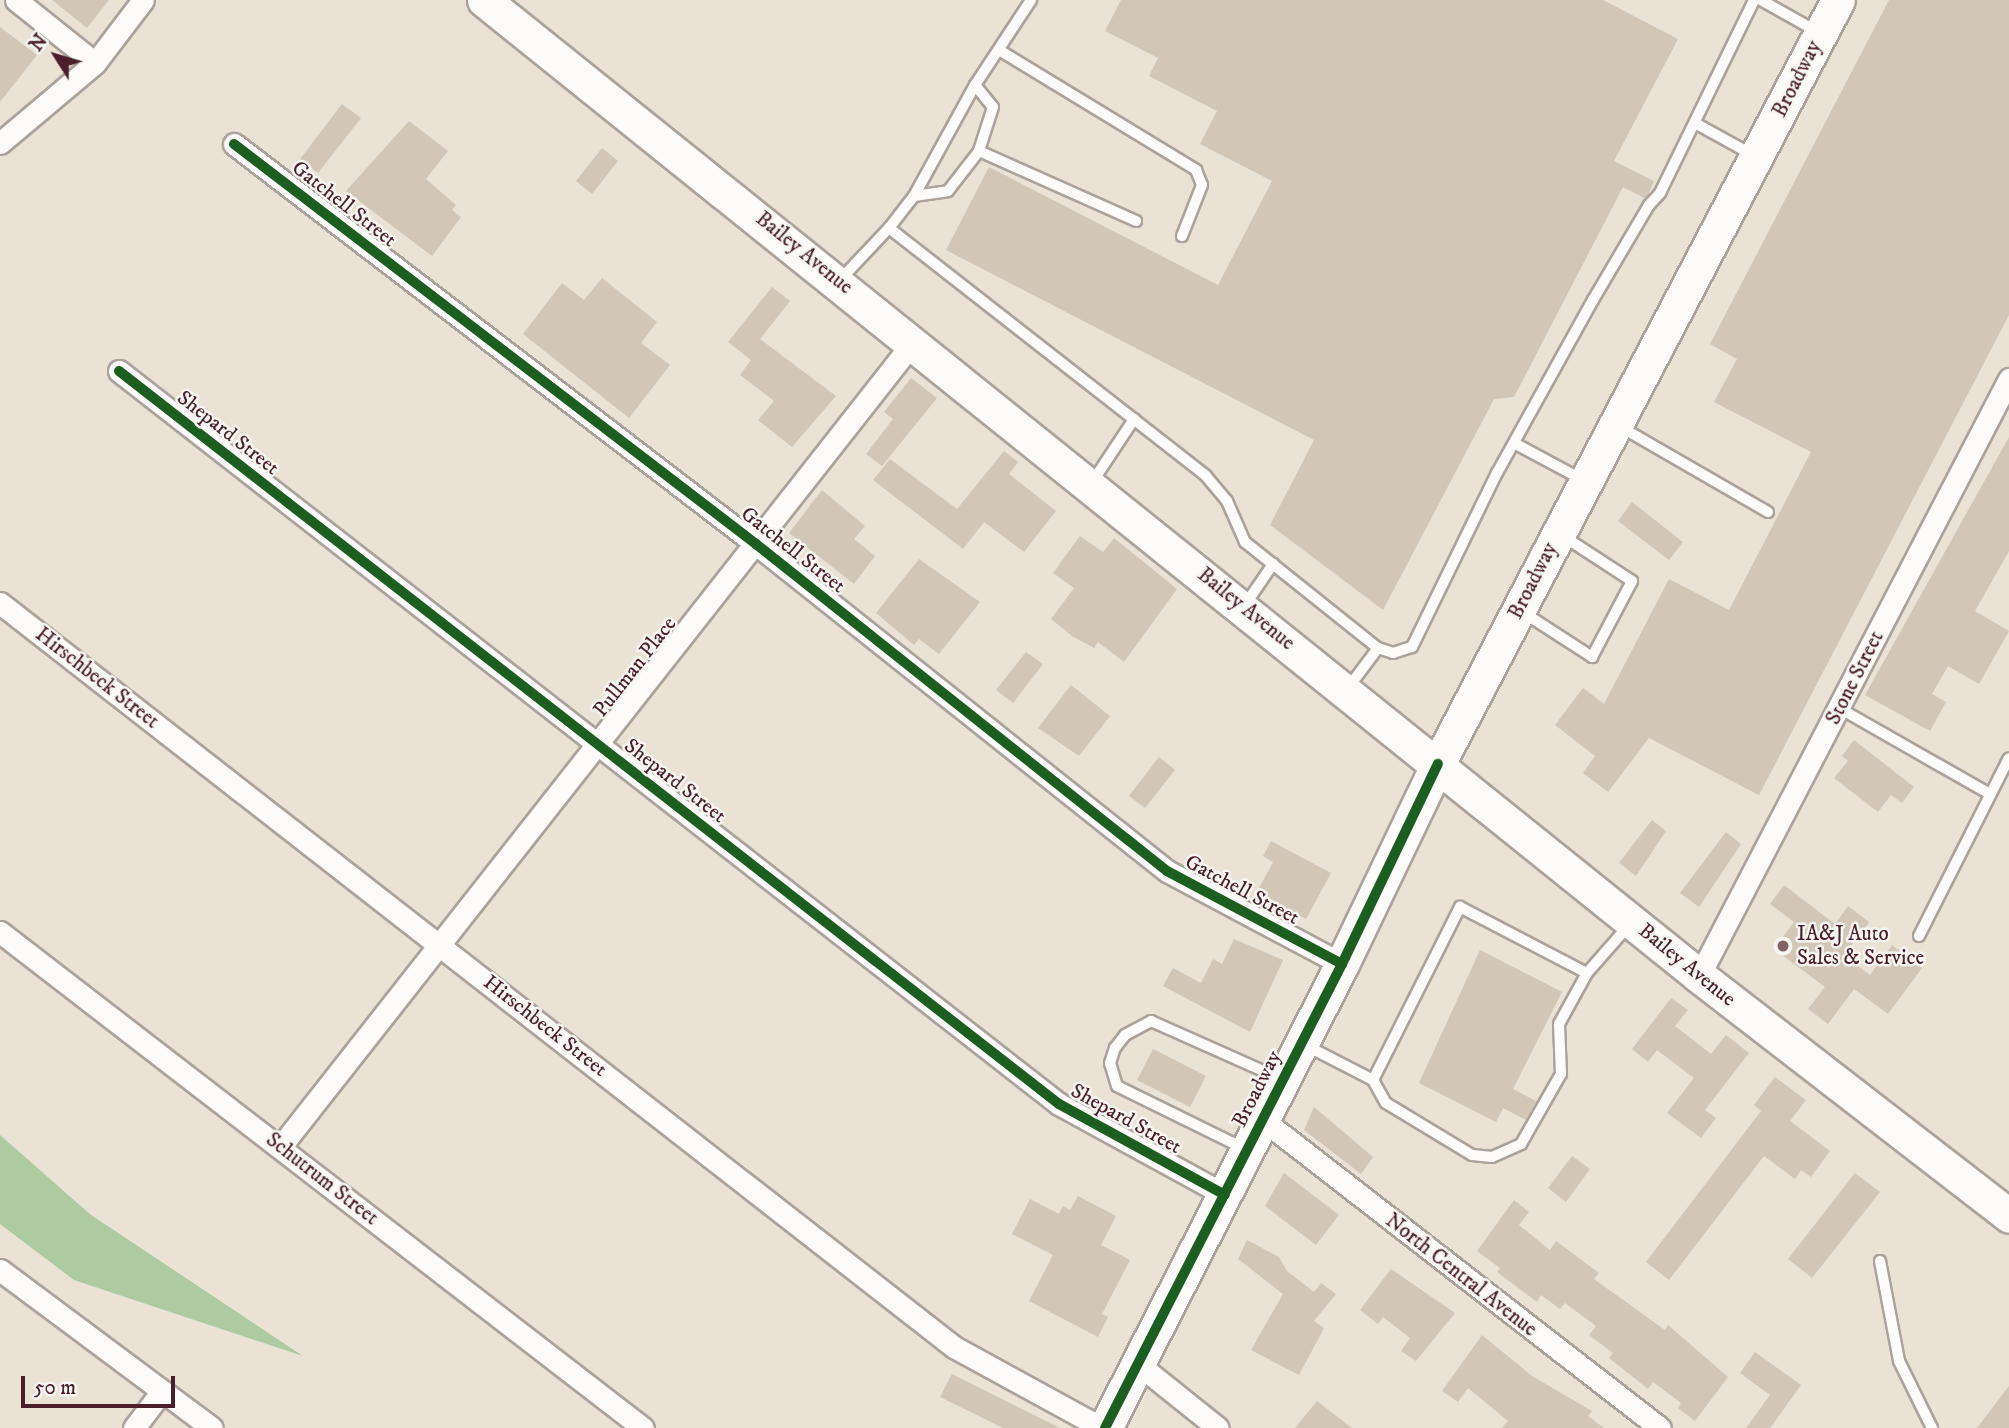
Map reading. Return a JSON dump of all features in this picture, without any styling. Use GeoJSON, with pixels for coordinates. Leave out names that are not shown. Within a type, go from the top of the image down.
{"type":"FeatureCollection","features":[{"type":"Feature","properties":{"kind":"main road","name":"Bailey Avenue"},"geometry":{"type":"LineString","coordinates":[[484,0],[914,341],[1699,976],[2009,1216]]}},
{"type":"Feature","properties":{"kind":"main road","name":"Broadway"},"geometry":{"type":"LineString","coordinates":[[1103,1428],[1302,1044],[1438,764],[1558,533],[1619,426],[1838,0]]}},
{"type":"Feature","properties":{"kind":"street"},"geometry":{"type":"LineString","coordinates":[[16,0],[95,63]]}},
{"type":"Feature","properties":{"kind":"street"},"geometry":{"type":"LineString","coordinates":[[0,144],[95,63],[143,0]]}},
{"type":"Feature","properties":{"kind":"street","name":"Gatchell Street"},"geometry":{"type":"LineString","coordinates":[[234,144],[756,544],[1167,871],[1342,964]]}},
{"type":"Feature","properties":{"kind":"street","name":"Pullman Place"},"geometry":{"type":"LineString","coordinates":[[281,1146],[914,341]]}},
{"type":"Feature","properties":{"kind":"street","name":"Shepard Street"},"geometry":{"type":"LineString","coordinates":[[118,371],[1059,1104],[1225,1195]]}},
{"type":"Feature","properties":{"kind":"street","name":"Stone Street"},"geometry":{"type":"LineString","coordinates":[[1699,976],[2009,379]]}},
{"type":"Feature","properties":{"kind":"street","name":"Hirschbeck Street"},"geometry":{"type":"LineString","coordinates":[[0,603],[954,1347],[1103,1428]]}},
{"type":"Feature","properties":{"kind":"street","name":"Schutrum Street"},"geometry":{"type":"LineString","coordinates":[[0,932],[281,1146],[643,1428]]}},
{"type":"Feature","properties":{"kind":"street","name":"North Central Avenue"},"geometry":{"type":"LineString","coordinates":[[1263,1120],[1660,1428]]}},
{"type":"Feature","properties":{"kind":"street"},"geometry":{"type":"LineString","coordinates":[[0,1270],[212,1428]]}},
{"type":"Feature","properties":{"kind":"street"},"geometry":{"type":"LineString","coordinates":[[1138,1364],[1218,1428]]}},
{"type":"Feature","properties":{"kind":"street"},"geometry":{"type":"LineString","coordinates":[[134,1428],[162,1391]]}},
{"type":"Feature","properties":{"kind":"lane"},"geometry":{"type":"LineString","coordinates":[[839,281],[914,197],[975,85],[1031,0]]}},
{"type":"Feature","properties":{"kind":"lane"},"geometry":{"type":"LineString","coordinates":[[889,228],[1214,483],[1227,501],[1245,542],[1378,648],[1393,653],[1412,647],[1514,443],[1593,300],[1649,205],[1660,194],[1754,0]]}},
{"type":"Feature","properties":{"kind":"lane"},"geometry":{"type":"LineString","coordinates":[[1760,0],[1820,34]]}},
{"type":"Feature","properties":{"kind":"lane"},"geometry":{"type":"LineString","coordinates":[[999,50],[1196,170],[1202,185],[1182,236]]}},
{"type":"Feature","properties":{"kind":"lane"},"geometry":{"type":"LineString","coordinates":[[914,197],[948,191],[979,151],[993,107],[975,85]]}},
{"type":"Feature","properties":{"kind":"lane"},"geometry":{"type":"LineString","coordinates":[[1695,122],[1757,158]]}},
{"type":"Feature","properties":{"kind":"lane"},"geometry":{"type":"LineString","coordinates":[[979,151],[1136,221]]}},
{"type":"Feature","properties":{"kind":"lane"},"geometry":{"type":"LineString","coordinates":[[1091,484],[1134,418]]}},
{"type":"Feature","properties":{"kind":"lane"},"geometry":{"type":"LineString","coordinates":[[1619,426],[1768,512]]}},
{"type":"Feature","properties":{"kind":"lane"},"geometry":{"type":"LineString","coordinates":[[1514,443],[1586,482]]}},
{"type":"Feature","properties":{"kind":"lane"},"geometry":{"type":"LineString","coordinates":[[1518,610],[1592,657],[1632,581],[1558,533]]}},
{"type":"Feature","properties":{"kind":"lane"},"geometry":{"type":"LineString","coordinates":[[1244,608],[1273,564]]}},
{"type":"Feature","properties":{"kind":"lane"},"geometry":{"type":"LineString","coordinates":[[1346,690],[1378,648]]}},
{"type":"Feature","properties":{"kind":"lane"},"geometry":{"type":"LineString","coordinates":[[1839,708],[1990,794]]}},
{"type":"Feature","properties":{"kind":"lane"},"geometry":{"type":"LineString","coordinates":[[1919,936],[2009,758]]}},
{"type":"Feature","properties":{"kind":"lane"},"geometry":{"type":"LineString","coordinates":[[1373,1080],[1460,907],[1587,973]]}},
{"type":"Feature","properties":{"kind":"lane"},"geometry":{"type":"LineString","coordinates":[[1302,1044],[1373,1080],[1386,1103],[1472,1155],[1492,1157],[1521,1144],[1561,1074],[1559,1024],[1587,973],[1632,921]]}},
{"type":"Feature","properties":{"kind":"lane"},"geometry":{"type":"LineString","coordinates":[[1248,1150],[1117,1086],[1110,1063],[1115,1048],[1125,1035],[1151,1021],[1283,1080]]}},
{"type":"Feature","properties":{"kind":"lane"},"geometry":{"type":"LineString","coordinates":[[1880,1261],[1899,1361],[1932,1428]]}},
{"type":"Feature","properties":{"kind":"green space"},"geometry":{"type":"Polygon","coordinates":[[[0,1135],[91,1215],[303,1356],[74,1280],[0,1224],[0,1135]]]}},
{"type":"Feature","properties":{"kind":"building"},"geometry":{"type":"Polygon","coordinates":[[[52,0],[109,0],[87,28],[52,0]]]}},
{"type":"Feature","properties":{"kind":"building"},"geometry":{"type":"Polygon","coordinates":[[[1121,0],[1603,0],[1678,39],[1614,161],[1654,181],[1648,195],[1644,198],[1623,187],[1514,397],[1494,399],[1383,610],[1270,525],[1314,440],[946,250],[989,167],[1218,285],[1272,181],[1200,144],[1217,111],[1149,76],[1158,58],[1105,31],[1121,0]]]}},
{"type":"Feature","properties":{"kind":"building"},"geometry":{"type":"Polygon","coordinates":[[[1889,0],[2009,0],[2009,315],[1759,795],[1649,738],[1608,792],[1583,773],[1595,756],[1555,725],[1583,688],[1604,704],[1669,579],[1729,610],[1811,452],[1714,402],[1737,359],[1710,344],[1889,0]]]}},
{"type":"Feature","properties":{"kind":"building"},"geometry":{"type":"Polygon","coordinates":[[[0,27],[37,55],[0,102],[0,27]]]}},
{"type":"Feature","properties":{"kind":"building"},"geometry":{"type":"Polygon","coordinates":[[[342,104],[361,118],[318,173],[300,159],[342,104]]]}},
{"type":"Feature","properties":{"kind":"building"},"geometry":{"type":"Polygon","coordinates":[[[409,121],[448,151],[426,179],[456,205],[452,210],[461,217],[432,256],[346,191],[409,121]]]}},
{"type":"Feature","properties":{"kind":"building"},"geometry":{"type":"Polygon","coordinates":[[[602,148],[618,161],[592,194],[576,181],[602,148]]]}},
{"type":"Feature","properties":{"kind":"building"},"geometry":{"type":"Polygon","coordinates":[[[602,278],[657,322],[641,343],[670,365],[629,418],[523,334],[562,283],[584,300],[602,278]]]}},
{"type":"Feature","properties":{"kind":"building"},"geometry":{"type":"Polygon","coordinates":[[[772,287],[790,301],[760,339],[836,396],[792,447],[758,420],[774,401],[740,375],[751,360],[728,342],[772,287]]]}},
{"type":"Feature","properties":{"kind":"building"},"geometry":{"type":"Polygon","coordinates":[[[911,378],[937,398],[882,466],[866,454],[893,419],[884,412],[911,378]]]}},
{"type":"Feature","properties":{"kind":"building"},"geometry":{"type":"Polygon","coordinates":[[[2009,437],[2009,551],[1975,611],[2009,631],[1979,684],[1948,666],[1932,694],[1946,702],[1930,731],[1865,695],[2009,437]]]}},
{"type":"Feature","properties":{"kind":"building"},"geometry":{"type":"Polygon","coordinates":[[[1004,451],[1018,462],[1009,474],[1056,511],[1024,552],[984,522],[963,549],[873,480],[890,459],[957,509],[1004,451]]]}},
{"type":"Feature","properties":{"kind":"building"},"geometry":{"type":"Polygon","coordinates":[[[822,490],[865,526],[854,539],[875,556],[854,584],[789,533],[822,490]]]}},
{"type":"Feature","properties":{"kind":"building"},"geometry":{"type":"Polygon","coordinates":[[[1632,502],[1683,542],[1669,560],[1618,521],[1632,502]]]}},
{"type":"Feature","properties":{"kind":"building"},"geometry":{"type":"Polygon","coordinates":[[[1080,536],[1103,552],[1114,538],[1177,589],[1124,662],[1098,642],[1094,648],[1072,636],[1051,619],[1074,588],[1053,573],[1080,536]]]}},
{"type":"Feature","properties":{"kind":"building"},"geometry":{"type":"Polygon","coordinates":[[[919,559],[980,602],[939,654],[919,639],[914,645],[876,613],[919,559]]]}},
{"type":"Feature","properties":{"kind":"building"},"geometry":{"type":"Polygon","coordinates":[[[1026,652],[1043,664],[1013,703],[996,690],[1026,652]]]}},
{"type":"Feature","properties":{"kind":"building"},"geometry":{"type":"Polygon","coordinates":[[[1071,685],[1110,716],[1079,756],[1038,728],[1071,685]]]}},
{"type":"Feature","properties":{"kind":"building"},"geometry":{"type":"Polygon","coordinates":[[[1854,740],[1914,787],[1902,803],[1891,795],[1878,812],[1834,778],[1848,761],[1842,756],[1854,740]]]}},
{"type":"Feature","properties":{"kind":"building"},"geometry":{"type":"Polygon","coordinates":[[[1159,757],[1175,770],[1145,808],[1129,796],[1159,757]]]}},
{"type":"Feature","properties":{"kind":"building"},"geometry":{"type":"Polygon","coordinates":[[[1652,820],[1666,831],[1636,876],[1619,863],[1652,820]]]}},
{"type":"Feature","properties":{"kind":"building"},"geometry":{"type":"Polygon","coordinates":[[[1726,832],[1741,844],[1699,907],[1680,893],[1726,832]]]}},
{"type":"Feature","properties":{"kind":"building"},"geometry":{"type":"Polygon","coordinates":[[[1271,841],[1331,873],[1306,919],[1257,892],[1273,862],[1263,856],[1271,841]]]}},
{"type":"Feature","properties":{"kind":"building"},"geometry":{"type":"Polygon","coordinates":[[[1784,885],[1835,924],[1848,906],[1869,922],[1844,955],[1870,975],[1892,945],[1922,968],[1888,1014],[1854,989],[1828,1024],[1808,1009],[1825,987],[1774,949],[1794,922],[1770,904],[1784,885]]]}},
{"type":"Feature","properties":{"kind":"building"},"geometry":{"type":"Polygon","coordinates":[[[1234,939],[1283,960],[1250,1032],[1163,986],[1173,968],[1201,983],[1213,959],[1222,964],[1234,939]]]}},
{"type":"Feature","properties":{"kind":"building"},"geometry":{"type":"Polygon","coordinates":[[[1480,950],[1562,992],[1513,1089],[1536,1101],[1526,1120],[1503,1108],[1496,1122],[1419,1083],[1480,950]]]}},
{"type":"Feature","properties":{"kind":"building"},"geometry":{"type":"Polygon","coordinates":[[[1671,998],[1688,1010],[1675,1026],[1711,1054],[1726,1035],[1749,1053],[1705,1110],[1716,1118],[1701,1138],[1667,1113],[1694,1078],[1657,1050],[1648,1062],[1632,1049],[1671,998]]]}},
{"type":"Feature","properties":{"kind":"building"},"geometry":{"type":"Polygon","coordinates":[[[1153,1049],[1206,1076],[1190,1107],[1137,1080],[1153,1049]]]}},
{"type":"Feature","properties":{"kind":"building"},"geometry":{"type":"Polygon","coordinates":[[[1775,1077],[1806,1100],[1790,1121],[1830,1151],[1811,1177],[1801,1170],[1795,1179],[1764,1156],[1669,1280],[1646,1262],[1761,1111],[1754,1105],[1775,1077]]]}},
{"type":"Feature","properties":{"kind":"building"},"geometry":{"type":"Polygon","coordinates":[[[1314,1107],[1373,1157],[1361,1174],[1304,1130],[1314,1107]]]}},
{"type":"Feature","properties":{"kind":"building"},"geometry":{"type":"Polygon","coordinates":[[[1572,1156],[1590,1169],[1566,1202],[1548,1188],[1572,1156]]]}},
{"type":"Feature","properties":{"kind":"building"},"geometry":{"type":"Polygon","coordinates":[[[1284,1173],[1339,1215],[1316,1245],[1265,1206],[1284,1173]]]}},
{"type":"Feature","properties":{"kind":"building"},"geometry":{"type":"Polygon","coordinates":[[[1855,1173],[1880,1192],[1812,1278],[1788,1259],[1855,1173]]]}},
{"type":"Feature","properties":{"kind":"building"},"geometry":{"type":"Polygon","coordinates":[[[1078,1196],[1116,1216],[1101,1245],[1130,1260],[1102,1314],[1108,1317],[1098,1337],[1029,1301],[1053,1255],[1012,1234],[1030,1199],[1059,1214],[1063,1206],[1070,1210],[1078,1196]]]}},
{"type":"Feature","properties":{"kind":"building"},"geometry":{"type":"Polygon","coordinates":[[[1514,1200],[1529,1212],[1519,1225],[1550,1250],[1556,1241],[1599,1273],[1594,1279],[1665,1330],[1668,1325],[1728,1377],[1695,1421],[1678,1408],[1681,1403],[1653,1382],[1648,1389],[1609,1358],[1613,1353],[1589,1335],[1596,1326],[1565,1303],[1560,1309],[1541,1295],[1537,1302],[1497,1272],[1500,1268],[1477,1251],[1514,1200]]]}},
{"type":"Feature","properties":{"kind":"building"},"geometry":{"type":"Polygon","coordinates":[[[1247,1240],[1279,1257],[1287,1271],[1314,1292],[1321,1283],[1336,1294],[1314,1321],[1324,1328],[1299,1375],[1251,1350],[1283,1294],[1238,1259],[1247,1240]]]}},
{"type":"Feature","properties":{"kind":"building"},"geometry":{"type":"Polygon","coordinates":[[[1391,1269],[1455,1313],[1416,1361],[1401,1351],[1410,1338],[1383,1317],[1378,1324],[1360,1310],[1391,1269]]]}},
{"type":"Feature","properties":{"kind":"building"},"geometry":{"type":"Polygon","coordinates":[[[1482,1335],[1532,1376],[1592,1411],[1588,1416],[1604,1428],[1502,1428],[1508,1421],[1468,1388],[1458,1402],[1442,1391],[1482,1335]]]}},
{"type":"Feature","properties":{"kind":"building"},"geometry":{"type":"Polygon","coordinates":[[[1755,1352],[1801,1385],[1770,1428],[1746,1428],[1770,1395],[1740,1373],[1755,1352]]]}},
{"type":"Feature","properties":{"kind":"building"},"geometry":{"type":"Polygon","coordinates":[[[952,1374],[1060,1428],[1003,1428],[940,1397],[952,1374]]]}},
{"type":"Feature","properties":{"kind":"building"},"geometry":{"type":"Polygon","coordinates":[[[2009,1386],[2009,1428],[1977,1428],[2009,1386]]]}},
{"type":"Feature","properties":{"kind":"building"},"geometry":{"type":"Polygon","coordinates":[[[1317,1401],[1352,1428],[1295,1428],[1317,1401]]]}},
{"type":"Feature","properties":{"kind":"cycle path"},"geometry":{"type":"LineString","coordinates":[[234,144],[756,544],[1167,871],[1342,964]]}},
{"type":"Feature","properties":{"kind":"cycle path"},"geometry":{"type":"LineString","coordinates":[[119,371],[1059,1104],[1225,1195]]}},
{"type":"Feature","properties":{"kind":"cycle path"},"geometry":{"type":"LineString","coordinates":[[1105,1428],[1342,964],[1438,764]]}},
{"type":"Feature","properties":{"kind":"place","name":"IA&J Auto Sales & Service"},"geometry":{"type":"Point","coordinates":[1783,946]}}]}
